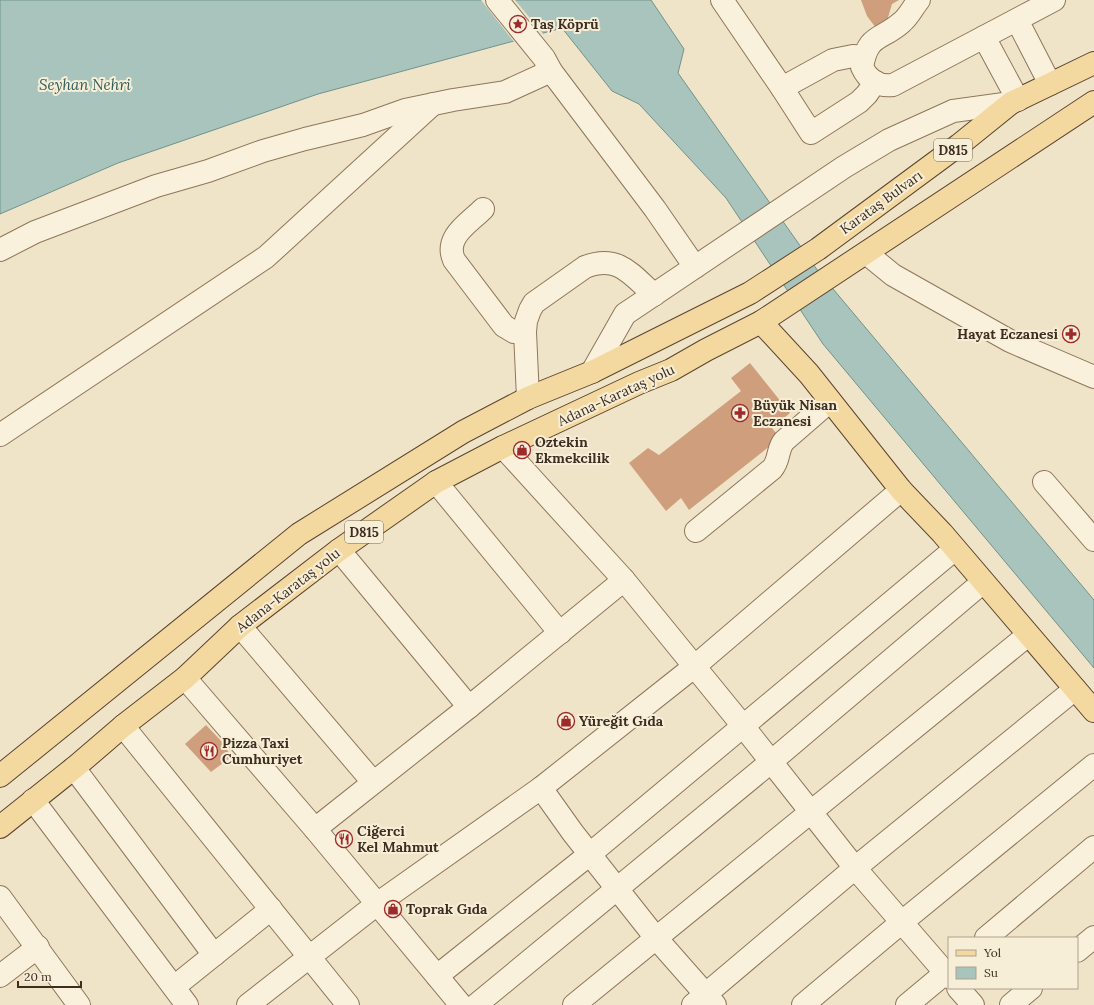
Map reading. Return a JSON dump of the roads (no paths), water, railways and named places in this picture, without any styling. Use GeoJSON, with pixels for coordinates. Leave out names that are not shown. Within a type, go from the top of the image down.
{"type":"FeatureCollection","features":[{"type":"Feature","properties":{"kind":"main road","name":"Karataş Bulvarı"},"geometry":{"type":"LineString","coordinates":[[592,372],[750,293],[818,249],[959,145],[1015,101],[1094,63]]}},
{"type":"Feature","properties":{"kind":"main road","name":"D815"},"geometry":{"type":"LineString","coordinates":[[769,317],[1094,102]]}},
{"type":"Feature","properties":{"kind":"main road"},"geometry":{"type":"LineString","coordinates":[[769,317],[809,374],[901,490],[955,549],[1094,711]]}},
{"type":"Feature","properties":{"kind":"main road","name":"Adana-Karataş yolu"},"geometry":{"type":"LineString","coordinates":[[0,827],[74,768],[123,726],[185,678],[240,626],[339,550],[436,482],[503,447],[639,383],[671,370],[769,317]]}},
{"type":"Feature","properties":{"kind":"main road","name":"D815"},"geometry":{"type":"LineString","coordinates":[[0,776],[299,534],[463,432],[528,398],[592,372]]}},
{"type":"Feature","properties":{"kind":"street"},"geometry":{"type":"LineString","coordinates":[[497,0],[547,64],[655,209],[695,267]]}},
{"type":"Feature","properties":{"kind":"street"},"geometry":{"type":"LineString","coordinates":[[722,0],[811,133],[859,102],[867,94],[875,82]]}},
{"type":"Feature","properties":{"kind":"street"},"geometry":{"type":"LineString","coordinates":[[919,0],[901,23],[872,42],[867,48],[862,67],[869,78],[881,85],[893,85],[1054,0]]}},
{"type":"Feature","properties":{"kind":"street"},"geometry":{"type":"LineString","coordinates":[[1017,20],[1050,84]]}},
{"type":"Feature","properties":{"kind":"street"},"geometry":{"type":"LineString","coordinates":[[592,372],[625,314],[844,167],[889,140],[953,111],[1015,101],[984,37]]}},
{"type":"Feature","properties":{"kind":"street"},"geometry":{"type":"LineString","coordinates":[[782,88],[833,60],[847,57],[864,57]]}},
{"type":"Feature","properties":{"kind":"street"},"geometry":{"type":"LineString","coordinates":[[0,250],[35,232],[156,186],[208,171],[263,151],[363,125],[405,110],[453,100],[505,92],[547,64]]}},
{"type":"Feature","properties":{"kind":"street"},"geometry":{"type":"LineString","coordinates":[[0,435],[266,257],[434,104]]}},
{"type":"Feature","properties":{"kind":"street"},"geometry":{"type":"LineString","coordinates":[[483,210],[455,236],[452,242],[452,255],[454,260],[504,326],[514,332],[525,332]]}},
{"type":"Feature","properties":{"kind":"street"},"geometry":{"type":"LineString","coordinates":[[866,253],[893,275],[1010,341],[1094,378]]}},
{"type":"Feature","properties":{"kind":"street"},"geometry":{"type":"LineString","coordinates":[[528,398],[525,332],[526,321],[534,303],[585,266],[605,262],[614,263],[623,267],[654,295]]}},
{"type":"Feature","properties":{"kind":"street"},"geometry":{"type":"LineString","coordinates":[[696,531],[774,466],[778,459],[779,448],[784,441],[830,401]]}},
{"type":"Feature","properties":{"kind":"street"},"geometry":{"type":"LineString","coordinates":[[503,447],[624,580],[695,666],[856,868],[948,975]]}},
{"type":"Feature","properties":{"kind":"street"},"geometry":{"type":"LineString","coordinates":[[436,482],[560,633]]}},
{"type":"Feature","properties":{"kind":"street"},"geometry":{"type":"LineString","coordinates":[[1044,482],[1094,540]]}},
{"type":"Feature","properties":{"kind":"street"},"geometry":{"type":"LineString","coordinates":[[248,1005],[377,904],[541,788],[695,666],[901,490]]}},
{"type":"Feature","properties":{"kind":"street"},"geometry":{"type":"LineString","coordinates":[[437,976],[590,854],[955,549]]}},
{"type":"Feature","properties":{"kind":"street"},"geometry":{"type":"LineString","coordinates":[[339,550],[469,707]]}},
{"type":"Feature","properties":{"kind":"street"},"geometry":{"type":"LineString","coordinates":[[315,829],[469,707],[624,580]]}},
{"type":"Feature","properties":{"kind":"street"},"geometry":{"type":"LineString","coordinates":[[476,1005],[772,762],[983,582]]}},
{"type":"Feature","properties":{"kind":"street"},"geometry":{"type":"LineString","coordinates":[[240,626],[373,782]]}},
{"type":"Feature","properties":{"kind":"street"},"geometry":{"type":"LineString","coordinates":[[574,1005],[1028,635]]}},
{"type":"Feature","properties":{"kind":"street"},"geometry":{"type":"LineString","coordinates":[[185,678],[315,829],[461,1005]]}},
{"type":"Feature","properties":{"kind":"street"},"geometry":{"type":"LineString","coordinates":[[541,788],[590,854],[705,1001],[856,868],[1075,689]]}},
{"type":"Feature","properties":{"kind":"street"},"geometry":{"type":"LineString","coordinates":[[123,726],[348,1005]]}},
{"type":"Feature","properties":{"kind":"street"},"geometry":{"type":"LineString","coordinates":[[803,1005],[1094,765]]}},
{"type":"Feature","properties":{"kind":"street"},"geometry":{"type":"LineString","coordinates":[[74,768],[214,955]]}},
{"type":"Feature","properties":{"kind":"street"},"geometry":{"type":"LineString","coordinates":[[33,800],[187,1005]]}},
{"type":"Feature","properties":{"kind":"street"},"geometry":{"type":"LineString","coordinates":[[987,937],[1094,847]]}},
{"type":"Feature","properties":{"kind":"street"},"geometry":{"type":"LineString","coordinates":[[0,897],[79,1005]]}},
{"type":"Feature","properties":{"kind":"street"},"geometry":{"type":"LineString","coordinates":[[174,987],[271,909]]}},
{"type":"Feature","properties":{"kind":"street"},"geometry":{"type":"LineString","coordinates":[[1078,950],[1094,937]]}},
{"type":"Feature","properties":{"kind":"street"},"geometry":{"type":"LineString","coordinates":[[0,976],[38,947]]}},
{"type":"Feature","properties":{"kind":"street"},"geometry":{"type":"LineString","coordinates":[[907,1005],[948,978]]}},
{"type":"Feature","properties":{"kind":"street"},"geometry":{"type":"LineString","coordinates":[[960,989],[973,1005]]}},
{"type":"Feature","properties":{"kind":"street"},"geometry":{"type":"LineString","coordinates":[[1011,1005],[1031,989]]}},
{"type":"Feature","properties":{"kind":"water","name":"Seyhan Nehri"},"geometry":{"type":"Polygon","coordinates":[[[0,0],[651,0],[684,49],[678,73],[818,271],[1094,600],[1094,668],[823,344],[726,198],[639,104],[612,91],[562,28],[318,94],[118,163],[0,214],[0,0]]]}},
{"type":"Feature","properties":{"kind":"place","name":"Taș Köprü"},"geometry":{"type":"Point","coordinates":[518,24]}},
{"type":"Feature","properties":{"kind":"place","name":"Hayat Eczanesi"},"geometry":{"type":"Point","coordinates":[1071,334]}},
{"type":"Feature","properties":{"kind":"place","name":"Büyük Nisan Eczanesi"},"geometry":{"type":"Point","coordinates":[740,413]}},
{"type":"Feature","properties":{"kind":"place","name":"Oztekin Ekmekcilik"},"geometry":{"type":"Point","coordinates":[522,450]}},
{"type":"Feature","properties":{"kind":"place","name":"Yüreğit Gıda"},"geometry":{"type":"Point","coordinates":[566,721]}},
{"type":"Feature","properties":{"kind":"place","name":"Pizza Taxi Cumhuriyet"},"geometry":{"type":"Point","coordinates":[209,751]}},
{"type":"Feature","properties":{"kind":"place","name":"Ciğerci Kel Mahmut"},"geometry":{"type":"Point","coordinates":[344,839]}},
{"type":"Feature","properties":{"kind":"place","name":"Toprak Gıda"},"geometry":{"type":"Point","coordinates":[393,909]}}]}
